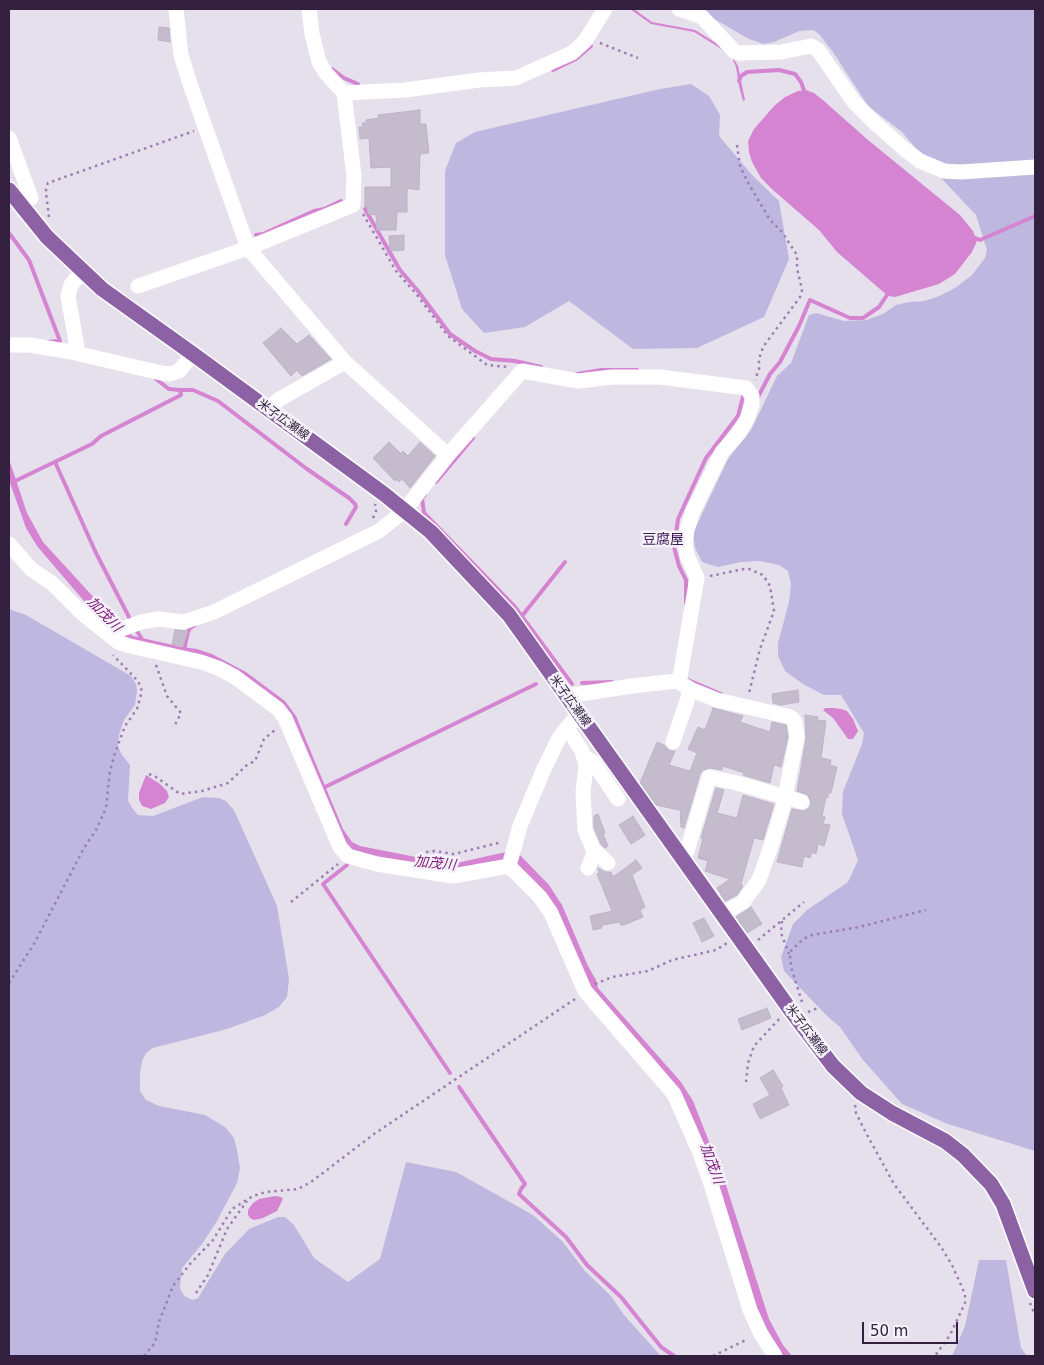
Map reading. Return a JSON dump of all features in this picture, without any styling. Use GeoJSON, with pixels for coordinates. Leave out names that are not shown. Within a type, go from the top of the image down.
{"type":"FeatureCollection","features":[{"type":"Feature","properties":{"kind":"main road","name":"米子広瀬線"},"geometry":{"type":"LineString","coordinates":[[9,190],[47,237],[102,289],[268,409],[431,532],[509,615],[788,1008],[833,1066],[861,1094],[944,1141],[978,1168],[1003,1204],[1035,1291]]}},
{"type":"Feature","properties":{"kind":"street"},"geometry":{"type":"LineString","coordinates":[[176,9],[181,55],[248,248],[345,362],[448,455]]}},
{"type":"Feature","properties":{"kind":"street"},"geometry":{"type":"LineString","coordinates":[[138,286],[248,248],[353,205],[354,176],[344,93],[318,62],[309,9]]}},
{"type":"Feature","properties":{"kind":"street"},"geometry":{"type":"LineString","coordinates":[[344,93],[405,90],[479,80],[516,78],[572,53],[588,37],[605,9]]}},
{"type":"Feature","properties":{"kind":"street"},"geometry":{"type":"LineString","coordinates":[[679,9],[702,17],[739,54],[781,52],[811,46],[818,50],[854,102],[876,124],[920,160],[944,171],[961,172],[1035,167]]}},
{"type":"Feature","properties":{"kind":"street"},"geometry":{"type":"LineString","coordinates":[[9,138],[31,198]]}},
{"type":"Feature","properties":{"kind":"street"},"geometry":{"type":"LineString","coordinates":[[78,353],[68,296],[71,284],[83,272]]}},
{"type":"Feature","properties":{"kind":"street"},"geometry":{"type":"LineString","coordinates":[[9,345],[30,345],[78,353],[170,374],[178,371],[193,354]]}},
{"type":"Feature","properties":{"kind":"street"},"geometry":{"type":"LineString","coordinates":[[268,409],[278,400],[345,362]]}},
{"type":"Feature","properties":{"kind":"street"},"geometry":{"type":"LineString","coordinates":[[109,634],[141,622],[158,619],[184,622],[214,612],[379,531],[404,511],[448,455],[522,371],[578,381],[612,377],[660,377],[746,388],[751,394],[752,404],[747,419],[739,433],[718,459],[686,530],[685,543],[687,555],[697,578],[680,677],[688,702],[672,742]]}},
{"type":"Feature","properties":{"kind":"street"},"geometry":{"type":"LineString","coordinates":[[9,544],[31,569],[52,584],[102,631],[118,642],[201,662],[218,668],[235,677],[278,709],[288,726],[340,847],[348,856],[377,864],[453,876],[509,866]]}},
{"type":"Feature","properties":{"kind":"street"},"geometry":{"type":"LineString","coordinates":[[567,696],[632,686],[684,685],[716,700],[791,717],[795,722],[797,737],[785,797],[773,842],[759,880],[743,902],[722,914]]}},
{"type":"Feature","properties":{"kind":"street"},"geometry":{"type":"LineString","coordinates":[[509,866],[520,826],[559,738],[579,713]]}},
{"type":"Feature","properties":{"kind":"street"},"geometry":{"type":"LineString","coordinates":[[567,728],[583,756],[586,766],[583,792],[585,830],[593,849],[608,862]]}},
{"type":"Feature","properties":{"kind":"street"},"geometry":{"type":"LineString","coordinates":[[583,756],[592,762],[618,800]]}},
{"type":"Feature","properties":{"kind":"street"},"geometry":{"type":"LineString","coordinates":[[684,862],[709,777],[802,802]]}},
{"type":"Feature","properties":{"kind":"street"},"geometry":{"type":"LineString","coordinates":[[588,868],[595,851]]}},
{"type":"Feature","properties":{"kind":"street"},"geometry":{"type":"LineString","coordinates":[[509,866],[540,897],[551,913],[585,991],[674,1094],[700,1153],[750,1310],[760,1333],[775,1356]]}},
{"type":"Feature","properties":{"kind":"path"},"geometry":{"type":"LineString","coordinates":[[588,37],[638,58]]}},
{"type":"Feature","properties":{"kind":"path"},"geometry":{"type":"LineString","coordinates":[[47,237],[50,227],[46,193],[48,183],[205,127]]}},
{"type":"Feature","properties":{"kind":"path"},"geometry":{"type":"LineString","coordinates":[[737,145],[740,166],[747,181],[770,220],[782,232],[797,255],[796,268],[802,290],[800,297],[764,347],[751,394]]}},
{"type":"Feature","properties":{"kind":"path"},"geometry":{"type":"LineString","coordinates":[[353,205],[363,214],[396,271],[448,336],[487,365],[522,371]]}},
{"type":"Feature","properties":{"kind":"path"},"geometry":{"type":"LineString","coordinates":[[697,578],[744,569],[763,575],[770,586],[774,611],[760,649],[747,707]]}},
{"type":"Feature","properties":{"kind":"path"},"geometry":{"type":"LineString","coordinates":[[152,651],[166,696],[180,713],[175,725]]}},
{"type":"Feature","properties":{"kind":"path"},"geometry":{"type":"LineString","coordinates":[[9,983],[34,944],[84,848],[96,830],[106,808],[110,771],[115,754],[125,726],[137,709],[142,691],[138,681],[111,654]]}},
{"type":"Feature","properties":{"kind":"path"},"geometry":{"type":"LineString","coordinates":[[149,774],[180,794],[202,791],[228,783],[255,761],[264,739],[273,730],[288,726]]}},
{"type":"Feature","properties":{"kind":"path"},"geometry":{"type":"LineString","coordinates":[[426,852],[434,851],[454,854],[501,842],[515,845]]}},
{"type":"Feature","properties":{"kind":"path"},"geometry":{"type":"LineString","coordinates":[[291,902],[348,856]]}},
{"type":"Feature","properties":{"kind":"path"},"geometry":{"type":"LineString","coordinates":[[747,950],[804,902]]}},
{"type":"Feature","properties":{"kind":"path"},"geometry":{"type":"LineString","coordinates":[[790,955],[796,945],[812,935],[859,927],[926,910]]}},
{"type":"Feature","properties":{"kind":"path"},"geometry":{"type":"LineString","coordinates":[[782,920],[781,933],[790,955],[792,970],[806,1013]]}},
{"type":"Feature","properties":{"kind":"path"},"geometry":{"type":"LineString","coordinates":[[598,982],[619,975],[648,971],[672,960],[716,950],[737,935]]}},
{"type":"Feature","properties":{"kind":"path"},"geometry":{"type":"LineString","coordinates":[[144,1356],[155,1343],[159,1322],[173,1286],[189,1264],[213,1240],[232,1210],[249,1199],[266,1192],[298,1189],[311,1182],[374,1134],[585,991]]}},
{"type":"Feature","properties":{"kind":"path"},"geometry":{"type":"LineString","coordinates":[[746,1082],[748,1063],[754,1046],[788,1008]]}},
{"type":"Feature","properties":{"kind":"path"},"geometry":{"type":"LineString","coordinates":[[861,1094],[855,1107],[866,1133],[894,1184],[941,1247],[952,1265],[965,1294],[965,1302],[950,1336],[935,1356]]}},
{"type":"Feature","properties":{"kind":"path"},"geometry":{"type":"LineString","coordinates":[[196,1293],[208,1275],[227,1229],[249,1199]]}},
{"type":"Feature","properties":{"kind":"path"},"geometry":{"type":"LineString","coordinates":[[713,1356],[760,1333]]}},
{"type":"Feature","properties":{"kind":"shaded area"},"geometry":{"type":"Polygon","coordinates":[[[697,9],[1035,9],[1035,1151],[948,1124],[902,1104],[863,1060],[840,1027],[784,971],[781,957],[793,924],[807,910],[848,882],[858,860],[842,814],[843,792],[862,744],[864,733],[841,695],[824,695],[803,684],[785,671],[778,656],[778,643],[789,602],[791,584],[788,571],[779,565],[760,561],[741,562],[718,567],[702,562],[695,548],[693,533],[728,459],[751,430],[777,376],[791,363],[809,315],[816,313],[844,321],[866,320],[883,314],[896,305],[937,297],[955,288],[972,275],[985,258],[987,250],[976,215],[902,132],[868,106],[819,34],[813,30],[799,31],[774,42],[764,44],[749,39],[697,9]]]}},
{"type":"Feature","properties":{"kind":"shaded area"},"geometry":{"type":"Polygon","coordinates":[[[691,84],[709,96],[720,115],[719,136],[753,176],[779,201],[789,259],[764,317],[697,348],[633,349],[569,301],[525,327],[484,333],[462,309],[445,255],[445,171],[456,143],[475,132],[660,89],[691,84]]]}},
{"type":"Feature","properties":{"kind":"shaded area"},"geometry":{"type":"Polygon","coordinates":[[[9,609],[26,615],[131,676],[136,684],[137,691],[135,705],[124,720],[118,746],[130,765],[128,800],[132,808],[138,815],[153,816],[203,797],[219,798],[226,801],[234,810],[277,906],[289,979],[287,997],[279,1007],[265,1015],[227,1029],[153,1048],[146,1053],[142,1061],[140,1091],[146,1100],[159,1106],[205,1115],[225,1127],[234,1138],[237,1150],[240,1168],[237,1183],[217,1221],[202,1244],[182,1268],[180,1288],[184,1296],[193,1300],[198,1298],[225,1254],[249,1229],[278,1217],[285,1217],[294,1225],[314,1258],[348,1282],[380,1259],[406,1162],[456,1172],[533,1215],[562,1241],[585,1271],[611,1296],[624,1315],[661,1356],[9,1356],[9,609]]]}},
{"type":"Feature","properties":{"kind":"shaded area"},"geometry":{"type":"Polygon","coordinates":[[[979,1260],[1006,1260],[1021,1348],[1027,1356],[952,1356],[965,1326],[979,1260]]]}},
{"type":"Feature","properties":{"kind":"water"},"geometry":{"type":"Polygon","coordinates":[[[630,9],[634,9],[652,22],[695,30],[729,51],[738,66],[745,100],[743,101],[736,67],[731,55],[694,32],[651,24],[630,9]]]}},
{"type":"Feature","properties":{"kind":"water"},"geometry":{"type":"Polygon","coordinates":[[[806,90],[814,93],[824,101],[868,140],[960,215],[973,231],[977,241],[972,252],[955,274],[939,284],[895,297],[888,296],[837,252],[819,230],[761,178],[749,152],[748,141],[754,129],[774,106],[785,97],[798,91],[806,90]]]}},
{"type":"Feature","properties":{"kind":"water","name":"加茂川"},"geometry":{"type":"Polygon","coordinates":[[[9,459],[27,513],[43,542],[120,626],[133,636],[197,649],[212,654],[246,672],[285,701],[296,716],[343,829],[352,842],[360,846],[457,863],[510,851],[517,852],[549,885],[562,905],[598,988],[681,1082],[693,1101],[725,1182],[769,1319],[783,1345],[792,1356],[778,1356],[770,1345],[678,1098],[589,992],[519,870],[468,872],[349,852],[285,716],[256,690],[132,643],[107,628],[37,546],[26,528],[9,480],[9,459]]]}},
{"type":"Feature","properties":{"kind":"water"},"geometry":{"type":"Polygon","coordinates":[[[825,708],[847,711],[853,719],[858,731],[853,739],[848,739],[833,718],[823,710],[825,708]]]}},
{"type":"Feature","properties":{"kind":"water"},"geometry":{"type":"Polygon","coordinates":[[[146,775],[160,784],[167,791],[169,797],[165,803],[151,809],[142,806],[139,800],[139,793],[146,775]]]}},
{"type":"Feature","properties":{"kind":"water"},"geometry":{"type":"Polygon","coordinates":[[[275,1196],[283,1199],[277,1211],[263,1218],[254,1220],[250,1218],[248,1210],[253,1203],[259,1199],[275,1196]]]}},
{"type":"Feature","properties":{"kind":"building"},"geometry":{"type":"Polygon","coordinates":[[[159,27],[169,28],[170,42],[158,40],[159,27]]]}},
{"type":"Feature","properties":{"kind":"building"},"geometry":{"type":"Polygon","coordinates":[[[420,110],[420,124],[426,124],[429,153],[420,154],[419,190],[407,188],[407,212],[397,212],[396,230],[377,230],[376,215],[368,214],[367,206],[365,207],[365,187],[391,187],[391,167],[371,168],[369,138],[360,139],[359,127],[363,127],[362,123],[366,123],[366,120],[379,118],[378,115],[420,110]]]}},
{"type":"Feature","properties":{"kind":"building"},"geometry":{"type":"Polygon","coordinates":[[[404,235],[404,250],[390,251],[389,236],[404,235]]]}},
{"type":"Feature","properties":{"kind":"building"},"geometry":{"type":"Polygon","coordinates":[[[281,328],[297,344],[309,335],[331,359],[302,376],[297,370],[291,376],[263,343],[281,328]]]}},
{"type":"Feature","properties":{"kind":"building"},"geometry":{"type":"Polygon","coordinates":[[[389,442],[401,454],[403,451],[408,456],[420,442],[435,456],[410,488],[402,479],[399,482],[396,479],[395,481],[373,458],[389,442]]]}},
{"type":"Feature","properties":{"kind":"building"},"geometry":{"type":"Polygon","coordinates":[[[175,630],[188,631],[183,646],[172,644],[175,630]]]}},
{"type":"Feature","properties":{"kind":"building"},"geometry":{"type":"Polygon","coordinates":[[[798,690],[799,702],[781,705],[773,703],[772,694],[798,690]]]}},
{"type":"Feature","properties":{"kind":"building"},"geometry":{"type":"Polygon","coordinates":[[[713,708],[743,716],[740,722],[770,732],[772,722],[786,725],[788,737],[781,767],[774,765],[770,783],[743,775],[744,773],[723,766],[722,770],[710,768],[703,770],[700,774],[684,828],[681,827],[680,808],[679,810],[656,805],[640,783],[657,742],[664,745],[670,751],[675,751],[669,765],[690,771],[697,753],[688,749],[698,727],[705,730],[713,708]]]}},
{"type":"Feature","properties":{"kind":"building"},"geometry":{"type":"Polygon","coordinates":[[[805,715],[818,717],[817,720],[826,721],[821,758],[831,760],[830,765],[837,767],[831,793],[828,793],[828,798],[826,797],[822,816],[825,817],[823,824],[830,825],[824,846],[818,844],[816,854],[812,852],[810,858],[804,856],[802,867],[777,862],[792,809],[804,811],[811,804],[808,795],[797,791],[806,739],[805,715]]]}},
{"type":"Feature","properties":{"kind":"building"},"geometry":{"type":"Polygon","coordinates":[[[716,788],[724,790],[717,813],[737,818],[743,795],[774,804],[763,840],[754,838],[741,884],[743,886],[737,895],[725,901],[717,888],[730,879],[705,871],[708,861],[698,858],[703,838],[701,838],[716,788]]]}},
{"type":"Feature","properties":{"kind":"building"},"geometry":{"type":"Polygon","coordinates":[[[598,814],[608,846],[605,848],[601,844],[594,828],[594,816],[598,814]]]}},
{"type":"Feature","properties":{"kind":"building"},"geometry":{"type":"Polygon","coordinates":[[[633,816],[645,835],[631,844],[619,825],[633,816]]]}},
{"type":"Feature","properties":{"kind":"building"},"geometry":{"type":"Polygon","coordinates":[[[636,860],[642,868],[632,875],[645,907],[640,910],[643,917],[624,925],[621,925],[620,922],[602,925],[602,928],[593,930],[590,916],[612,911],[597,874],[599,874],[598,868],[605,872],[611,872],[613,877],[636,860]]]}},
{"type":"Feature","properties":{"kind":"building"},"geometry":{"type":"Polygon","coordinates":[[[751,907],[762,924],[747,933],[736,917],[751,907]]]}},
{"type":"Feature","properties":{"kind":"building"},"geometry":{"type":"Polygon","coordinates":[[[704,918],[714,936],[702,942],[693,923],[704,918]]]}},
{"type":"Feature","properties":{"kind":"building"},"geometry":{"type":"Polygon","coordinates":[[[767,1008],[771,1018],[742,1030],[738,1019],[767,1008]]]}},
{"type":"Feature","properties":{"kind":"building"},"geometry":{"type":"Polygon","coordinates":[[[773,1070],[783,1086],[781,1088],[789,1105],[760,1119],[753,1104],[770,1095],[760,1078],[773,1070]]]}},
{"type":"Feature","properties":{"kind":"waterway"},"geometry":{"type":"LineString","coordinates":[[553,70],[576,59],[591,46]]}},
{"type":"Feature","properties":{"kind":"waterway"},"geometry":{"type":"LineString","coordinates":[[332,69],[344,78],[358,84]]}},
{"type":"Feature","properties":{"kind":"waterway"},"geometry":{"type":"LineString","coordinates":[[739,81],[741,76],[747,72],[779,70],[795,74],[801,82],[805,93]]}},
{"type":"Feature","properties":{"kind":"waterway"},"geometry":{"type":"LineString","coordinates":[[256,235],[263,234],[341,201]]}},
{"type":"Feature","properties":{"kind":"waterway"},"geometry":{"type":"LineString","coordinates":[[365,209],[400,270],[450,334],[491,359],[515,361],[541,367]]}},
{"type":"Feature","properties":{"kind":"waterway"},"geometry":{"type":"LineString","coordinates":[[973,237],[980,240],[1035,216]]}},
{"type":"Feature","properties":{"kind":"waterway"},"geometry":{"type":"LineString","coordinates":[[9,233],[29,260],[60,341],[48,342]]}},
{"type":"Feature","properties":{"kind":"waterway"},"geometry":{"type":"LineString","coordinates":[[758,397],[770,374],[780,362],[810,300],[850,318],[863,318],[879,307],[889,292]]}},
{"type":"Feature","properties":{"kind":"waterway"},"geometry":{"type":"LineString","coordinates":[[577,374],[601,370],[637,370]]}},
{"type":"Feature","properties":{"kind":"waterway"},"geometry":{"type":"LineString","coordinates":[[156,379],[169,389],[180,390]]}},
{"type":"Feature","properties":{"kind":"waterway"},"geometry":{"type":"LineString","coordinates":[[13,482],[92,444],[101,436],[181,395],[180,390],[193,390],[218,401],[307,469],[349,498],[356,507],[346,524]]}},
{"type":"Feature","properties":{"kind":"waterway"},"geometry":{"type":"LineString","coordinates":[[686,603],[686,580],[679,566],[674,547],[678,519],[706,458],[738,416],[744,393]]}},
{"type":"Feature","properties":{"kind":"waterway"},"geometry":{"type":"LineString","coordinates":[[436,482],[473,438]]}},
{"type":"Feature","properties":{"kind":"waterway"},"geometry":{"type":"LineString","coordinates":[[55,462],[96,553],[129,617]]}},
{"type":"Feature","properties":{"kind":"waterway"},"geometry":{"type":"LineString","coordinates":[[425,495],[422,498],[424,513],[515,607],[572,684]]}},
{"type":"Feature","properties":{"kind":"waterway"},"geometry":{"type":"LineString","coordinates":[[522,616],[565,562]]}},
{"type":"Feature","properties":{"kind":"waterway"},"geometry":{"type":"LineString","coordinates":[[184,650],[188,632],[195,625]]}},
{"type":"Feature","properties":{"kind":"waterway"},"geometry":{"type":"LineString","coordinates":[[135,628],[143,641]]}},
{"type":"Feature","properties":{"kind":"waterway"},"geometry":{"type":"LineString","coordinates":[[688,680],[721,694]]}},
{"type":"Feature","properties":{"kind":"waterway"},"geometry":{"type":"LineString","coordinates":[[582,683],[612,682]]}},
{"type":"Feature","properties":{"kind":"waterway"},"geometry":{"type":"LineString","coordinates":[[323,788],[536,684]]}},
{"type":"Feature","properties":{"kind":"waterway"},"geometry":{"type":"LineString","coordinates":[[347,865],[323,884],[450,1073]]}},
{"type":"Feature","properties":{"kind":"waterway"},"geometry":{"type":"LineString","coordinates":[[459,1087],[525,1184],[519,1194],[566,1237],[587,1265],[621,1297],[661,1347],[674,1356]]}},
{"type":"Feature","properties":{"kind":"district","name":"豆腐屋"},"geometry":{"type":"Point","coordinates":[663,540]}}]}
